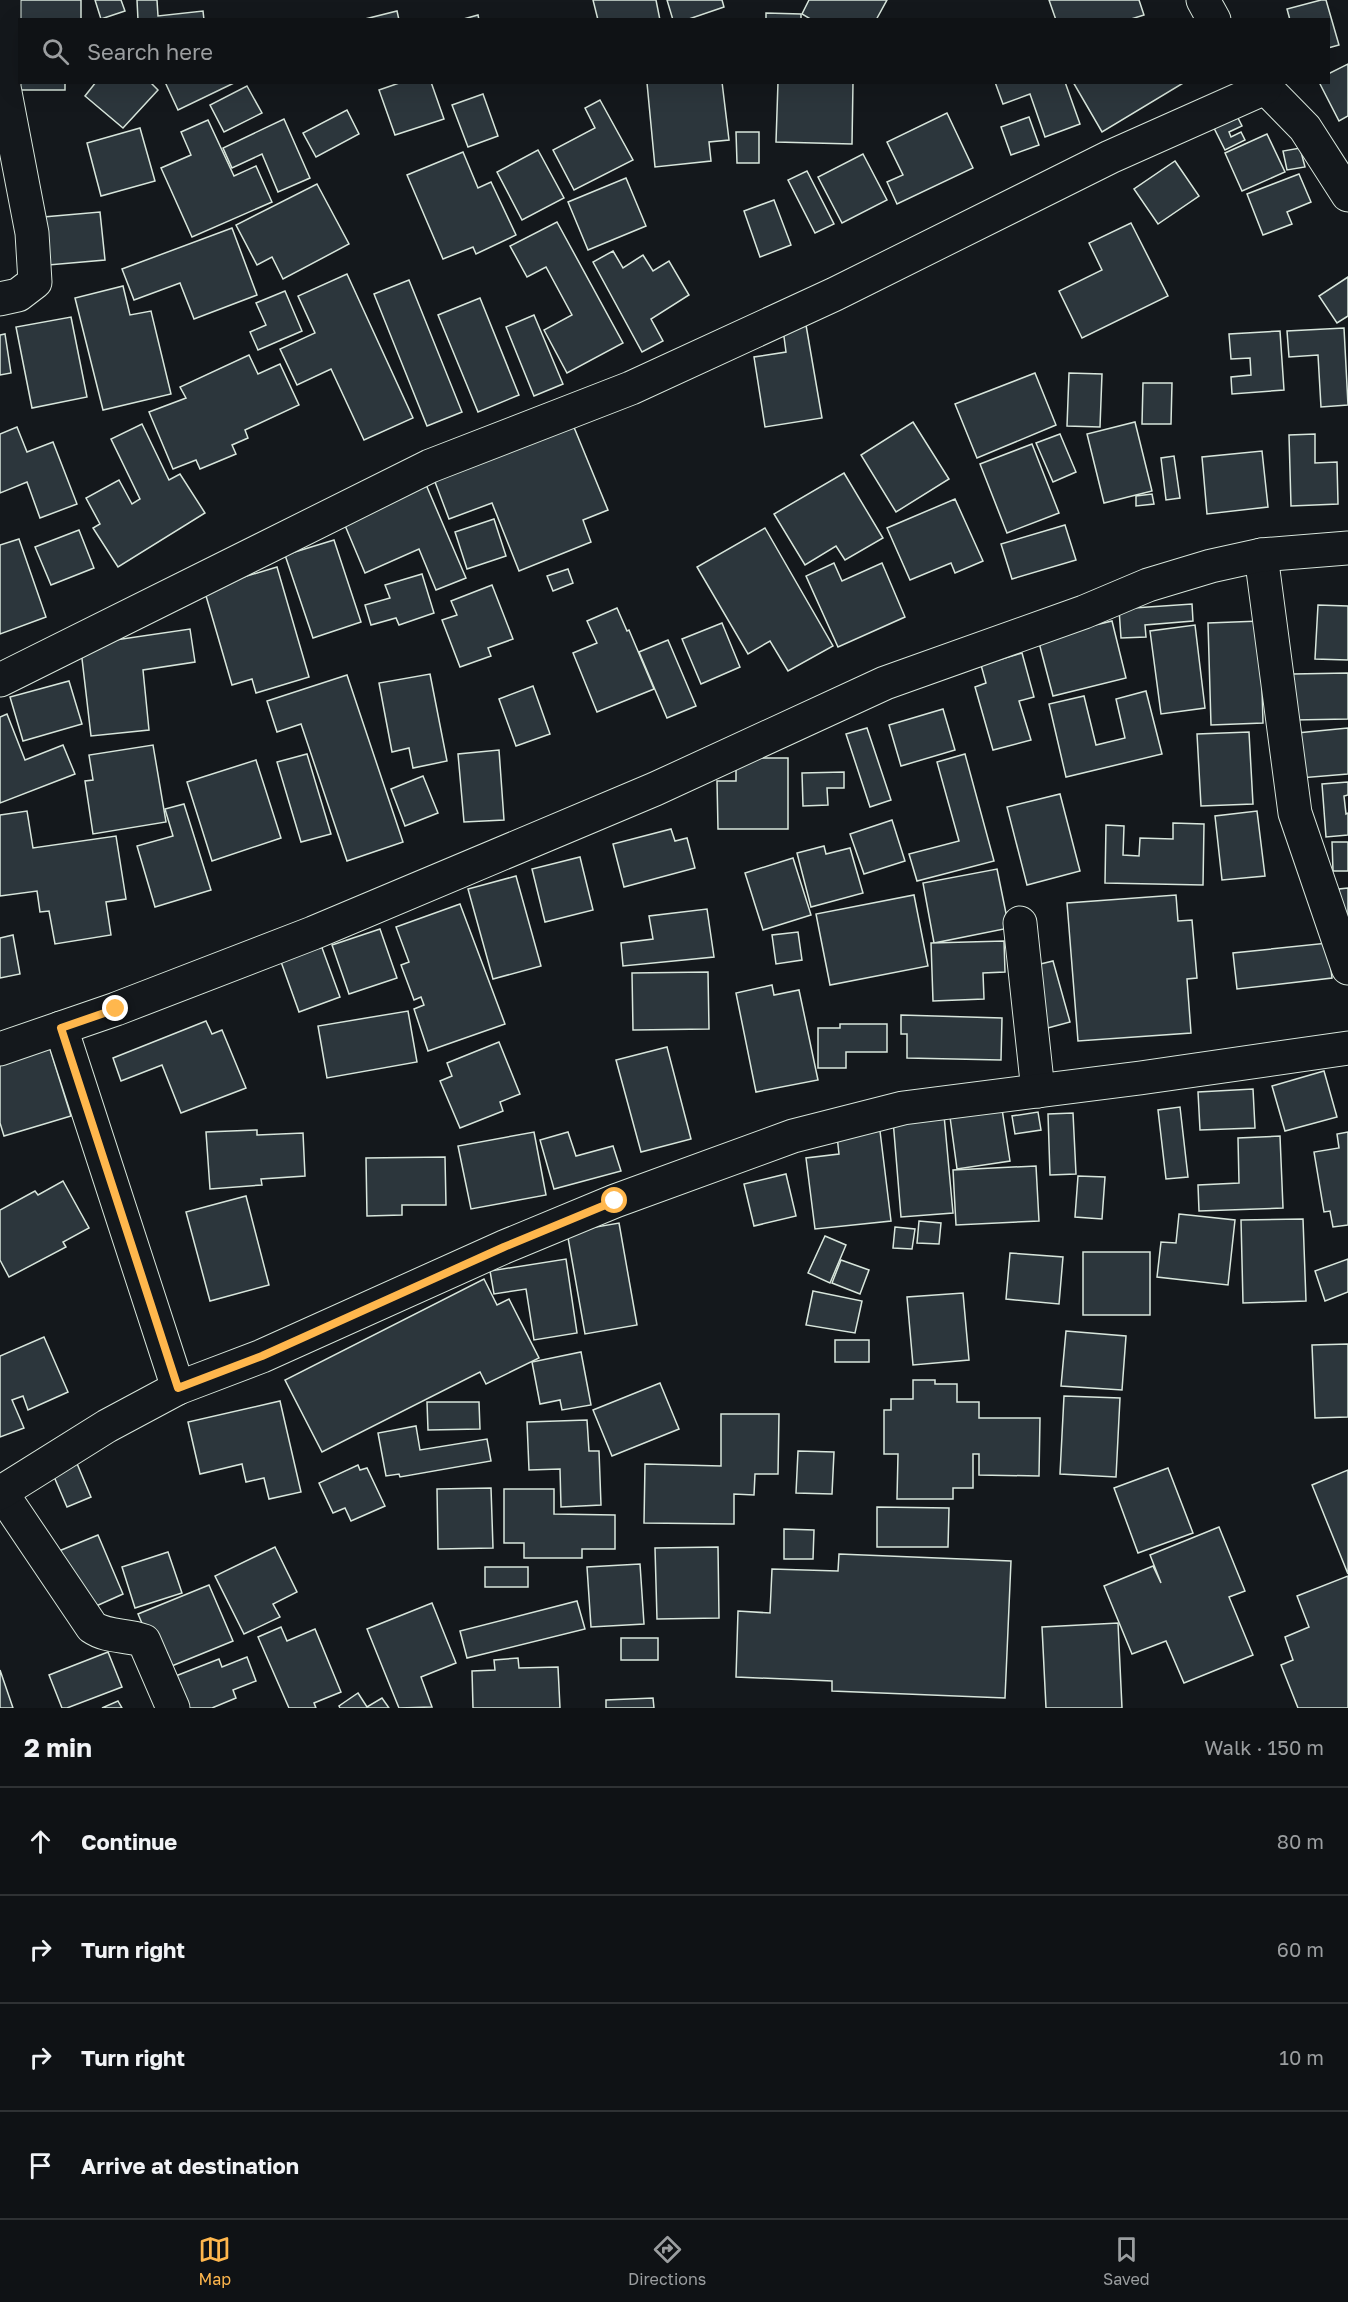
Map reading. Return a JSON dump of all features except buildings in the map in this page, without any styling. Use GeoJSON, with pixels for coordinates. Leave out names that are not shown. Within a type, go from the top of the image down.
{"type":"FeatureCollection","features":[{"type":"Feature","properties":{"kind":"street"},"geometry":{"type":"LineString","coordinates":[[0,299],[18,295],[35,282],[32,234],[4,87],[4,0]]}},
{"type":"Feature","properties":{"kind":"street"},"geometry":{"type":"LineString","coordinates":[[1203,0],[1213,18]]}},
{"type":"Feature","properties":{"kind":"street"},"geometry":{"type":"LineString","coordinates":[[0,680],[430,466],[631,388],[835,294],[1110,157],[1262,86],[1305,128],[1348,195]]}},
{"type":"Feature","properties":{"kind":"street"},"geometry":{"type":"LineString","coordinates":[[0,1049],[127,1005],[390,900],[655,789],[885,682],[1084,612],[1148,585],[1211,566],[1261,555],[1348,548]]}},
{"type":"Feature","properties":{"kind":"street"},"geometry":{"type":"LineString","coordinates":[[1261,555],[1295,813],[1348,968]]}},
{"type":"Feature","properties":{"kind":"street"},"geometry":{"type":"LineString","coordinates":[[1020,923],[1038,1091]]}},
{"type":"Feature","properties":{"kind":"street"},"geometry":{"type":"LineString","coordinates":[[61,1028],[178,1388]]}},
{"type":"Feature","properties":{"kind":"street"},"geometry":{"type":"LineString","coordinates":[[173,1708],[144,1641],[132,1636],[102,1634],[92,1627],[1,1492],[107,1426],[178,1388],[262,1356],[575,1217],[793,1136],[903,1108],[1348,1048]]}},
{"type":"Feature","properties":{"kind":"route"},"geometry":{"type":"LineString","coordinates":[[116,1009],[61,1028],[178,1388],[262,1356],[399,1293],[615,1201]]}}]}
